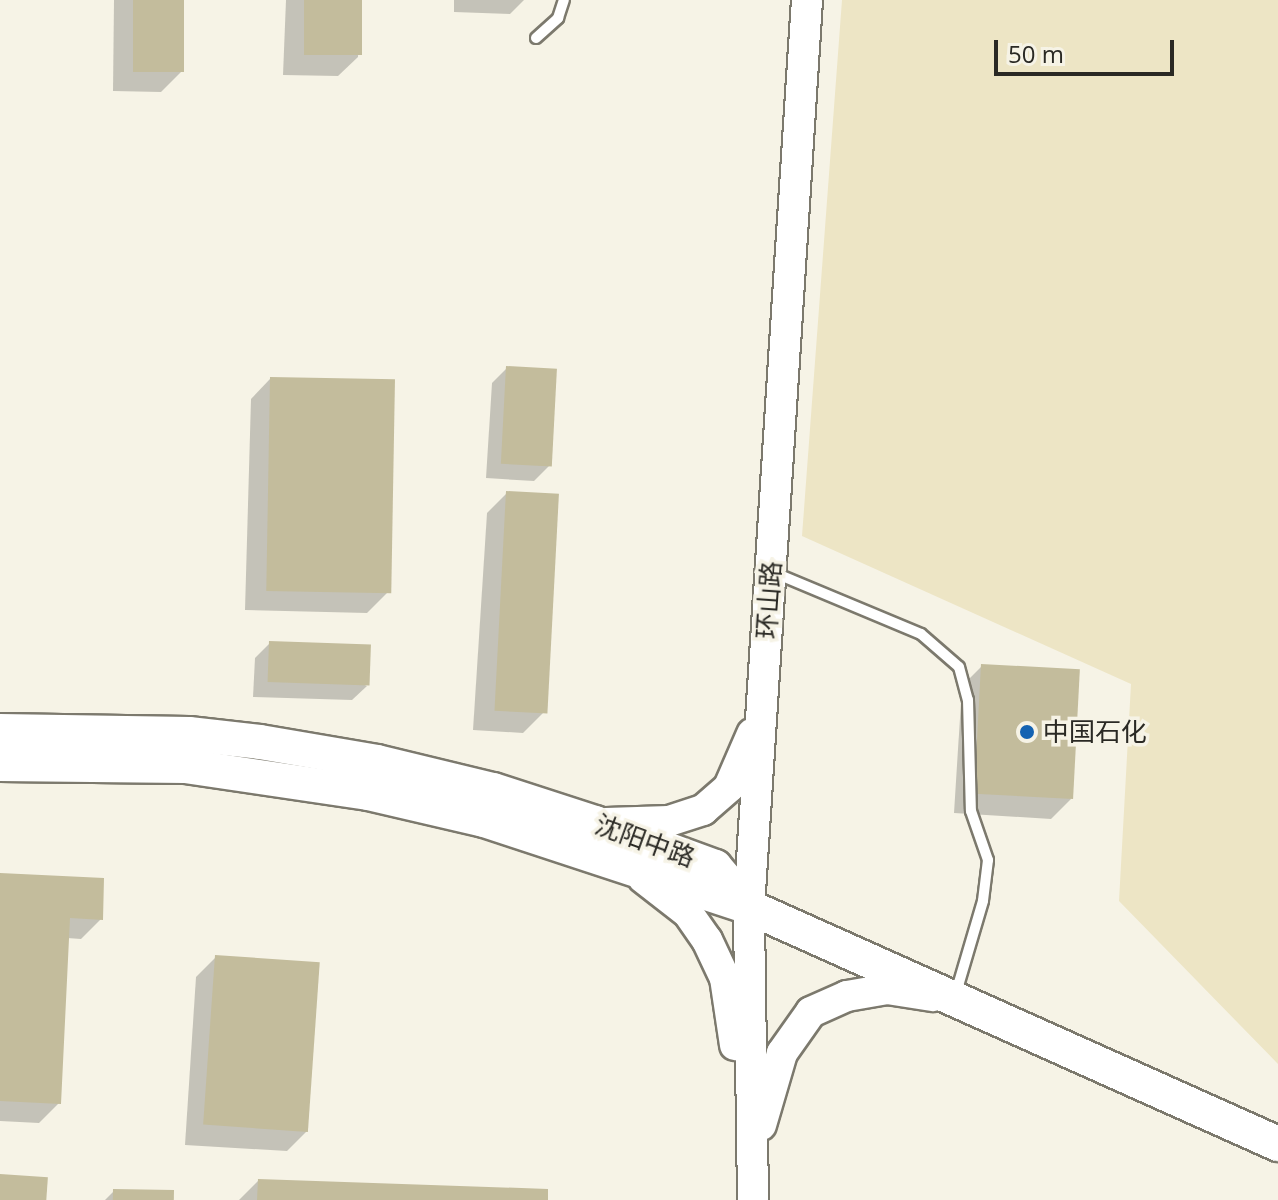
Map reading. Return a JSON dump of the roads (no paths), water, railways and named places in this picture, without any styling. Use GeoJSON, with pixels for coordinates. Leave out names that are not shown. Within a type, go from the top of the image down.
{"type":"FeatureCollection","features":[{"type":"Feature","properties":{"kind":"main road","name":"环山路"},"geometry":{"type":"LineString","coordinates":[[753,1200],[749,907],[807,0]]}},
{"type":"Feature","properties":{"kind":"main road"},"geometry":{"type":"LineString","coordinates":[[595,823],[669,821],[703,810],[729,787],[744,758],[762,706]]}},
{"type":"Feature","properties":{"kind":"main road","name":"沈阳中路"},"geometry":{"type":"LineString","coordinates":[[0,731],[189,734],[260,742],[392,766],[493,790],[715,867],[749,907],[1278,1144]]}},
{"type":"Feature","properties":{"kind":"main road"},"geometry":{"type":"LineString","coordinates":[[0,764],[185,766],[250,773],[368,793],[484,820],[749,907]]}},
{"type":"Feature","properties":{"kind":"main road"},"geometry":{"type":"LineString","coordinates":[[618,862],[671,896],[688,913],[725,978],[752,1154]]}},
{"type":"Feature","properties":{"kind":"main road"},"geometry":{"type":"LineString","coordinates":[[752,1154],[782,1053],[811,1012],[847,996],[887,989],[955,999]]}},
{"type":"Feature","properties":{"kind":"lane"},"geometry":{"type":"LineString","coordinates":[[536,38],[558,18],[564,0]]}},
{"type":"Feature","properties":{"kind":"lane"},"geometry":{"type":"LineString","coordinates":[[770,571],[921,634],[959,667],[966,684],[971,811],[988,860],[983,901],[955,999]]}},
{"type":"Feature","properties":{"kind":"place","name":"中国石化"},"geometry":{"type":"Point","coordinates":[1027,732]}}]}
